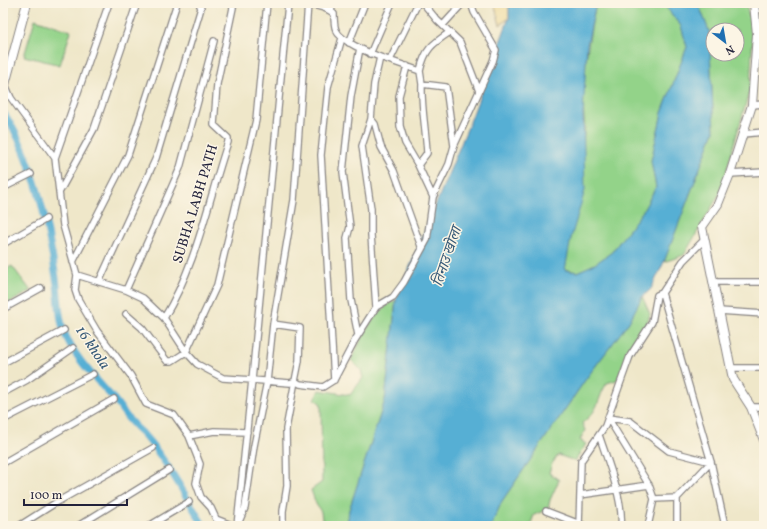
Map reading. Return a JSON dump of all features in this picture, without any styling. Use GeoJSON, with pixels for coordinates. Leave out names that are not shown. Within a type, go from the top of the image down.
{"type":"FeatureCollection","features":[{"type":"Feature","properties":{"kind":"main road"},"geometry":{"type":"LineString","coordinates":[[4,88],[27,3]]}},
{"type":"Feature","properties":{"kind":"main road"},"geometry":{"type":"LineString","coordinates":[[754,3],[760,34],[760,50],[752,105],[730,174],[718,204],[702,227],[712,282],[734,379],[750,407],[764,440]]}},
{"type":"Feature","properties":{"kind":"street"},"geometry":{"type":"LineString","coordinates":[[55,158],[109,3]]}},
{"type":"Feature","properties":{"kind":"street"},"geometry":{"type":"LineString","coordinates":[[60,191],[94,129],[137,3]]}},
{"type":"Feature","properties":{"kind":"street"},"geometry":{"type":"LineString","coordinates":[[73,262],[128,155],[177,3]]}},
{"type":"Feature","properties":{"kind":"street"},"geometry":{"type":"LineString","coordinates":[[99,282],[156,158],[201,8],[201,4],[199,3]]}},
{"type":"Feature","properties":{"kind":"street","name":"SUBHA LABH PATH"},"geometry":{"type":"LineString","coordinates":[[164,318],[176,298],[195,253],[213,187],[228,142],[228,138],[214,125],[213,117],[217,84],[234,3]]}},
{"type":"Feature","properties":{"kind":"street"},"geometry":{"type":"LineString","coordinates":[[126,314],[142,328],[167,361],[175,360],[186,352],[217,284],[256,120],[267,3]]}},
{"type":"Feature","properties":{"kind":"street"},"geometry":{"type":"LineString","coordinates":[[331,11],[333,3]]}},
{"type":"Feature","properties":{"kind":"street"},"geometry":{"type":"LineString","coordinates":[[349,43],[365,3]]}},
{"type":"Feature","properties":{"kind":"street"},"geometry":{"type":"LineString","coordinates":[[370,54],[392,3]]}},
{"type":"Feature","properties":{"kind":"street"},"geometry":{"type":"LineString","coordinates":[[390,60],[418,3]]}},
{"type":"Feature","properties":{"kind":"street"},"geometry":{"type":"LineString","coordinates":[[424,3],[442,25],[460,42],[479,91]]}},
{"type":"Feature","properties":{"kind":"street"},"geometry":{"type":"LineString","coordinates":[[442,25],[463,3]]}},
{"type":"Feature","properties":{"kind":"street"},"geometry":{"type":"LineString","coordinates":[[77,275],[126,290],[143,298],[164,318],[186,352],[197,364],[223,378],[290,383],[295,381],[300,384],[323,387],[334,380],[358,335],[376,307],[393,297],[404,282],[427,240],[433,197],[449,164],[454,146],[496,50],[474,12],[471,3]]}},
{"type":"Feature","properties":{"kind":"street"},"geometry":{"type":"LineString","coordinates":[[236,526],[247,432],[287,4],[308,4],[331,11],[334,14],[336,31],[349,43],[370,54],[420,71]]}},
{"type":"Feature","properties":{"kind":"street"},"geometry":{"type":"LineString","coordinates":[[236,526],[245,508],[254,446],[267,381],[273,324],[294,200],[308,4]]}},
{"type":"Feature","properties":{"kind":"street"},"geometry":{"type":"LineString","coordinates":[[418,165],[427,153],[426,131],[421,100],[422,84],[420,71],[423,59],[432,44],[450,32]]}},
{"type":"Feature","properties":{"kind":"street"},"geometry":{"type":"LineString","coordinates":[[334,380],[321,155],[328,88],[342,38]]}},
{"type":"Feature","properties":{"kind":"street"},"geometry":{"type":"LineString","coordinates":[[126,290],[180,168],[214,41]]}},
{"type":"Feature","properties":{"kind":"street"},"geometry":{"type":"LineString","coordinates":[[358,335],[350,294],[347,238],[350,227],[344,172],[352,96],[360,48]]}},
{"type":"Feature","properties":{"kind":"street"},"geometry":{"type":"LineString","coordinates":[[376,307],[371,236],[371,209],[362,146],[371,119],[374,84],[380,57]]}},
{"type":"Feature","properties":{"kind":"street"},"geometry":{"type":"LineString","coordinates":[[3,64],[9,70]]}},
{"type":"Feature","properties":{"kind":"street"},"geometry":{"type":"LineString","coordinates":[[407,66],[399,96],[400,126],[405,143],[418,165],[433,197]]}},
{"type":"Feature","properties":{"kind":"street"},"geometry":{"type":"LineString","coordinates":[[422,84],[446,87],[454,146]]}},
{"type":"Feature","properties":{"kind":"street"},"geometry":{"type":"LineString","coordinates":[[4,88],[55,158],[63,224],[77,275],[76,290],[78,299],[97,331],[131,376],[146,404],[174,415],[189,436],[200,464],[196,483],[202,497],[211,508],[216,519],[236,526]]}},
{"type":"Feature","properties":{"kind":"street"},"geometry":{"type":"LineString","coordinates":[[752,105],[764,104]]}},
{"type":"Feature","properties":{"kind":"street"},"geometry":{"type":"LineString","coordinates":[[371,119],[375,124],[381,147],[394,171],[422,249]]}},
{"type":"Feature","properties":{"kind":"street"},"geometry":{"type":"LineString","coordinates":[[743,134],[764,132]]}},
{"type":"Feature","properties":{"kind":"street"},"geometry":{"type":"LineString","coordinates":[[730,174],[764,172]]}},
{"type":"Feature","properties":{"kind":"street"},"geometry":{"type":"LineString","coordinates":[[3,188],[31,174]]}},
{"type":"Feature","properties":{"kind":"street"},"geometry":{"type":"LineString","coordinates":[[3,244],[46,220]]}},
{"type":"Feature","properties":{"kind":"street"},"geometry":{"type":"LineString","coordinates":[[546,511],[581,525],[581,461],[600,434],[608,418],[630,356],[652,322],[657,295],[662,293],[683,261],[704,240]]}},
{"type":"Feature","properties":{"kind":"street"},"geometry":{"type":"LineString","coordinates":[[712,282],[764,282]]}},
{"type":"Feature","properties":{"kind":"street"},"geometry":{"type":"LineString","coordinates":[[3,309],[41,288]]}},
{"type":"Feature","properties":{"kind":"street"},"geometry":{"type":"LineString","coordinates":[[662,293],[711,462],[726,526]]}},
{"type":"Feature","properties":{"kind":"street"},"geometry":{"type":"LineString","coordinates":[[719,311],[764,314]]}},
{"type":"Feature","properties":{"kind":"street"},"geometry":{"type":"LineString","coordinates":[[273,324],[300,328],[299,361],[286,429],[287,486],[282,511],[283,526]]}},
{"type":"Feature","properties":{"kind":"street"},"geometry":{"type":"LineString","coordinates":[[3,363],[64,330]]}},
{"type":"Feature","properties":{"kind":"street"},"geometry":{"type":"LineString","coordinates":[[3,393],[27,380],[73,348]]}},
{"type":"Feature","properties":{"kind":"street"},"geometry":{"type":"LineString","coordinates":[[731,368],[764,368]]}},
{"type":"Feature","properties":{"kind":"street"},"geometry":{"type":"LineString","coordinates":[[3,420],[93,374]]}},
{"type":"Feature","properties":{"kind":"street"},"geometry":{"type":"LineString","coordinates":[[3,464],[114,399]]}},
{"type":"Feature","properties":{"kind":"street"},"geometry":{"type":"LineString","coordinates":[[750,407],[764,407]]}},
{"type":"Feature","properties":{"kind":"street"},"geometry":{"type":"LineString","coordinates":[[608,418],[630,421],[669,450],[711,462]]}},
{"type":"Feature","properties":{"kind":"street"},"geometry":{"type":"LineString","coordinates":[[608,418],[649,485],[654,499],[648,526]]}},
{"type":"Feature","properties":{"kind":"street"},"geometry":{"type":"LineString","coordinates":[[189,436],[214,431],[247,432]]}},
{"type":"Feature","properties":{"kind":"street"},"geometry":{"type":"LineString","coordinates":[[600,434],[616,490],[622,520],[621,526]]}},
{"type":"Feature","properties":{"kind":"street"},"geometry":{"type":"LineString","coordinates":[[19,526],[57,502],[153,448]]}},
{"type":"Feature","properties":{"kind":"street"},"geometry":{"type":"LineString","coordinates":[[677,526],[677,498],[711,462]]}},
{"type":"Feature","properties":{"kind":"street"},"geometry":{"type":"LineString","coordinates":[[78,526],[169,470]]}},
{"type":"Feature","properties":{"kind":"street"},"geometry":{"type":"LineString","coordinates":[[580,495],[649,485]]}},
{"type":"Feature","properties":{"kind":"street"},"geometry":{"type":"LineString","coordinates":[[654,499],[677,498]]}},
{"type":"Feature","properties":{"kind":"street"},"geometry":{"type":"LineString","coordinates":[[149,526],[189,502]]}},
{"type":"Feature","properties":{"kind":"green space"},"geometry":{"type":"Polygon","coordinates":[[[596,3],[663,3],[681,26],[687,47],[662,113],[651,161],[656,187],[643,211],[612,252],[595,264],[577,272],[564,269],[571,238],[585,127],[583,96],[584,80],[596,3]]]}},
{"type":"Feature","properties":{"kind":"green space"},"geometry":{"type":"Polygon","coordinates":[[[698,3],[746,3],[753,33],[750,89],[720,193],[684,255],[664,262],[714,131],[711,62],[745,62],[745,22],[705,22],[698,3]]]}},
{"type":"Feature","properties":{"kind":"green space"},"geometry":{"type":"Polygon","coordinates":[[[35,19],[71,31],[60,65],[24,56],[35,19]]]}},
{"type":"Feature","properties":{"kind":"green space"},"geometry":{"type":"Polygon","coordinates":[[[12,266],[31,291],[3,306],[3,271],[12,266]]]}},
{"type":"Feature","properties":{"kind":"green space"},"geometry":{"type":"Polygon","coordinates":[[[642,296],[650,314],[646,327],[632,348],[617,380],[607,383],[595,409],[582,423],[585,430],[580,440],[586,444],[575,461],[558,455],[552,464],[549,473],[559,480],[550,500],[548,509],[534,515],[530,526],[491,526],[502,501],[588,376],[629,322],[642,296]]]}},
{"type":"Feature","properties":{"kind":"green space"},"geometry":{"type":"Polygon","coordinates":[[[396,300],[385,400],[349,510],[347,526],[323,526],[321,512],[316,504],[311,490],[322,482],[321,404],[315,399],[319,390],[350,395],[363,378],[361,370],[351,360],[364,334],[375,318],[388,305],[396,300]]]}},
{"type":"Feature","properties":{"kind":"sand"},"geometry":{"type":"Polygon","coordinates":[[[494,3],[509,3],[509,18],[500,25],[494,3]]]}},
{"type":"Feature","properties":{"kind":"water","name":"तिनाउ खोला"},"geometry":{"type":"Polygon","coordinates":[[[509,3],[596,3],[587,45],[583,114],[585,190],[571,238],[565,270],[577,272],[595,264],[612,252],[643,211],[656,187],[651,161],[662,113],[687,47],[681,26],[663,3],[698,3],[705,22],[705,62],[711,62],[714,131],[664,262],[651,289],[642,297],[629,322],[588,376],[502,501],[491,526],[347,526],[349,510],[385,400],[396,300],[470,122],[509,18],[509,3]]]}},
{"type":"Feature","properties":{"kind":"waterway","name":"16 khola"},"geometry":{"type":"LineString","coordinates":[[3,112],[23,149],[38,192],[53,257],[61,323],[67,339],[78,357],[113,398],[127,418],[153,445],[176,479],[204,526]]}}]}
